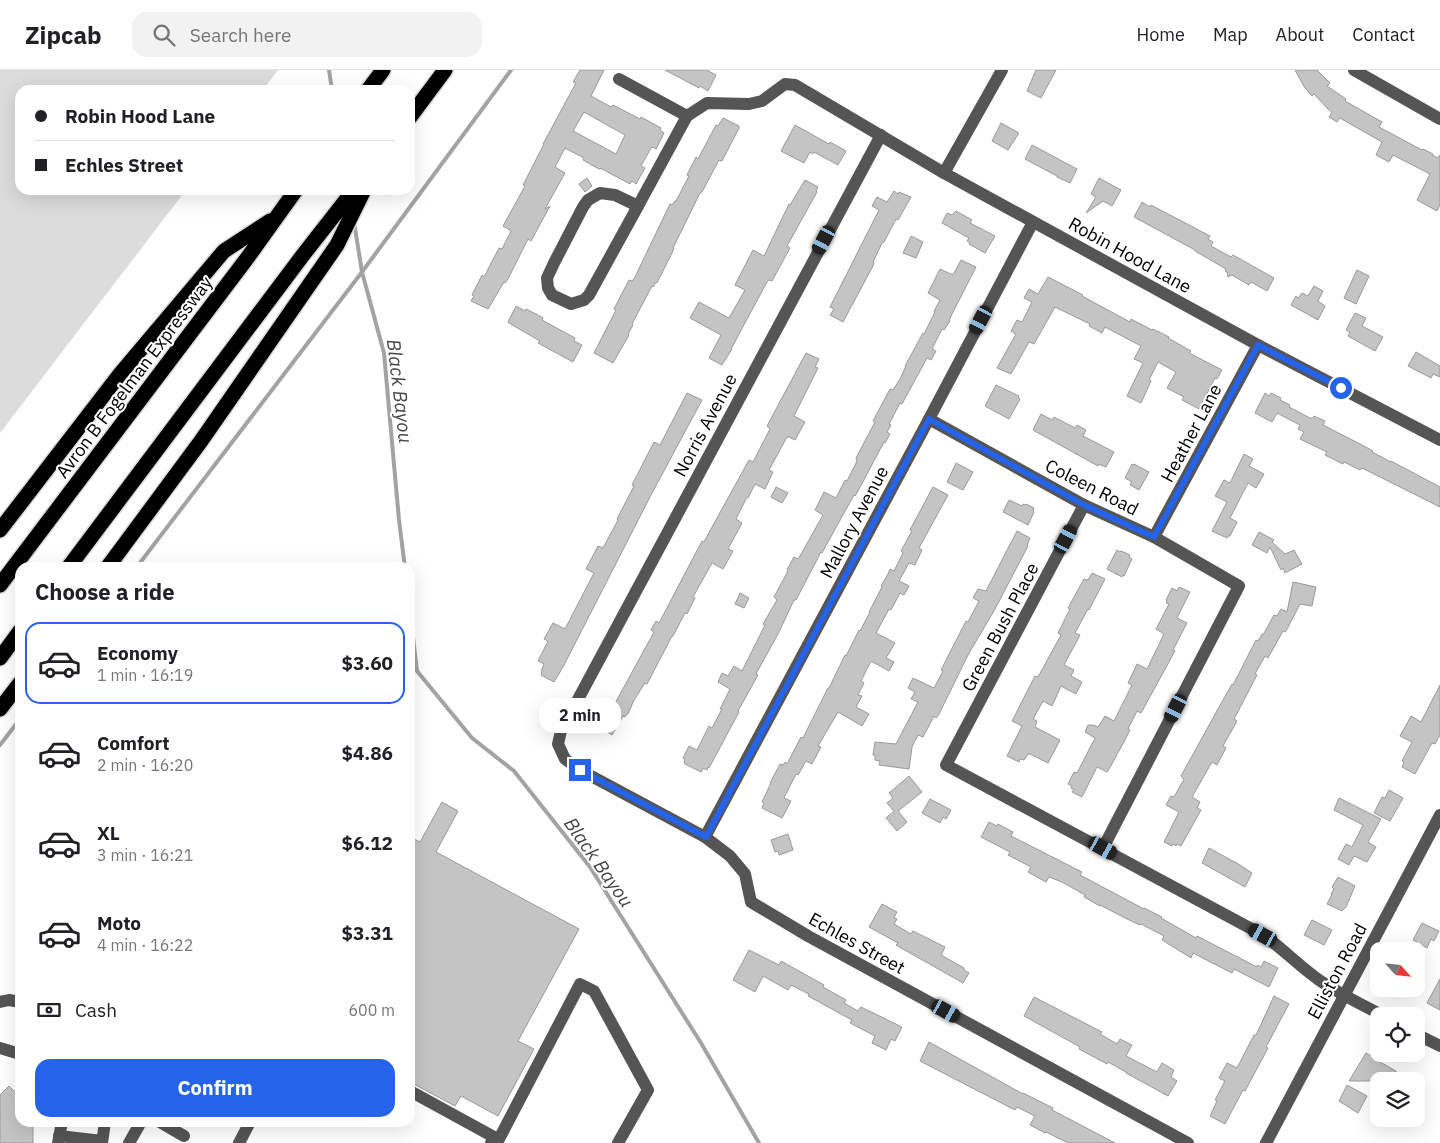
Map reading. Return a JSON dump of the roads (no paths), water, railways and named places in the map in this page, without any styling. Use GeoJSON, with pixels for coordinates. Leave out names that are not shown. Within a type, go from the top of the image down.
{"type":"FeatureCollection","features":[{"type":"Feature","properties":{"kind":"highway"},"geometry":{"type":"LineString","coordinates":[[372,85],[384,70]]}},
{"type":"Feature","properties":{"kind":"highway"},"geometry":{"type":"LineString","coordinates":[[415,110],[445,70]]}},
{"type":"Feature","properties":{"kind":"highway","name":"Avron B Fogelman Expressway"},"geometry":{"type":"LineString","coordinates":[[17,562],[248,257],[292,195]]}},
{"type":"Feature","properties":{"kind":"highway"},"geometry":{"type":"LineString","coordinates":[[72,562],[303,254],[350,195]]}},
{"type":"Feature","properties":{"kind":"highway"},"geometry":{"type":"LineString","coordinates":[[111,562],[187,460],[337,245],[362,195]]}},
{"type":"Feature","properties":{"kind":"highway"},"geometry":{"type":"LineString","coordinates":[[0,530],[120,374],[224,252],[277,216]]}},
{"type":"Feature","properties":{"kind":"highway","name":"Avron B Fogelman Expressway"},"geometry":{"type":"LineString","coordinates":[[0,585],[15,565]]}},
{"type":"Feature","properties":{"kind":"highway"},"geometry":{"type":"LineString","coordinates":[[0,658],[15,638]]}},
{"type":"Feature","properties":{"kind":"highway"},"geometry":{"type":"LineString","coordinates":[[0,709],[15,689]]}},
{"type":"Feature","properties":{"kind":"street"},"geometry":{"type":"LineString","coordinates":[[944,174],[1002,70]]}},
{"type":"Feature","properties":{"kind":"street"},"geometry":{"type":"LineString","coordinates":[[1354,70],[1440,119]]}},
{"type":"Feature","properties":{"kind":"street"},"geometry":{"type":"LineString","coordinates":[[619,79],[687,116],[638,206],[589,294],[584,300],[571,304],[552,296],[548,288],[547,278],[588,200],[600,193],[607,193],[638,206]]}},
{"type":"Feature","properties":{"kind":"street","name":"Robin Hood Lane"},"geometry":{"type":"LineString","coordinates":[[687,116],[707,103],[749,104],[762,101],[785,84],[794,85],[944,174],[1258,345],[1440,440]]}},
{"type":"Feature","properties":{"kind":"street","name":"Norris Avenue"},"geometry":{"type":"LineString","coordinates":[[561,731],[881,135]]}},
{"type":"Feature","properties":{"kind":"street","name":"Mallory Avenue"},"geometry":{"type":"LineString","coordinates":[[706,837],[1033,222]]}},
{"type":"Feature","properties":{"kind":"street","name":"Heather Lane"},"geometry":{"type":"LineString","coordinates":[[1154,537],[1258,345]]}},
{"type":"Feature","properties":{"kind":"street","name":"Coleen Road"},"geometry":{"type":"LineString","coordinates":[[929,419],[1084,505],[1154,537],[1239,586],[1103,848]]}},
{"type":"Feature","properties":{"kind":"street","name":"Green Bush Place"},"geometry":{"type":"LineString","coordinates":[[1084,505],[946,765],[1103,848]]}},
{"type":"Feature","properties":{"kind":"street","name":"Echles Street"},"geometry":{"type":"LineString","coordinates":[[561,731],[558,744],[565,759],[580,770],[706,837],[730,856],[745,874],[752,902],[808,936],[1188,1143]]}},
{"type":"Feature","properties":{"kind":"street","name":"Elliston Road"},"geometry":{"type":"LineString","coordinates":[[1266,1143],[1440,815]]}},
{"type":"Feature","properties":{"kind":"street"},"geometry":{"type":"LineString","coordinates":[[1103,848],[1263,935],[1325,984],[1370,1009]]}},
{"type":"Feature","properties":{"kind":"street"},"geometry":{"type":"LineString","coordinates":[[415,1094],[497,1140],[580,984],[594,991],[648,1090],[618,1143]]}},
{"type":"Feature","properties":{"kind":"street"},"geometry":{"type":"LineString","coordinates":[[0,1002],[15,1001]]}},
{"type":"Feature","properties":{"kind":"street"},"geometry":{"type":"LineString","coordinates":[[1425,1038],[1440,1046]]}},
{"type":"Feature","properties":{"kind":"street"},"geometry":{"type":"LineString","coordinates":[[0,1048],[15,1052]]}},
{"type":"Feature","properties":{"kind":"street"},"geometry":{"type":"LineString","coordinates":[[61,1127],[58,1140],[102,1142],[104,1127]]}},
{"type":"Feature","properties":{"kind":"street"},"geometry":{"type":"LineString","coordinates":[[129,1143],[138,1127]]}},
{"type":"Feature","properties":{"kind":"street"},"geometry":{"type":"LineString","coordinates":[[169,1127],[184,1136]]}},
{"type":"Feature","properties":{"kind":"street"},"geometry":{"type":"LineString","coordinates":[[239,1143],[247,1127]]}},
{"type":"Feature","properties":{"kind":"waterway","name":"Black Bayou"},"geometry":{"type":"LineString","coordinates":[[329,70],[331,85]]}},
{"type":"Feature","properties":{"kind":"waterway"},"geometry":{"type":"LineString","coordinates":[[141,562],[362,272],[511,70]]}},
{"type":"Feature","properties":{"kind":"waterway","name":"Black Bayou"},"geometry":{"type":"LineString","coordinates":[[354,222],[362,272],[384,353],[404,562]]}},
{"type":"Feature","properties":{"kind":"waterway","name":"Black Bayou"},"geometry":{"type":"LineString","coordinates":[[415,654],[417,671],[472,738],[514,771],[590,867],[701,1043],[759,1143]]}},
{"type":"Feature","properties":{"kind":"waterway"},"geometry":{"type":"LineString","coordinates":[[0,745],[15,726]]}}]}
